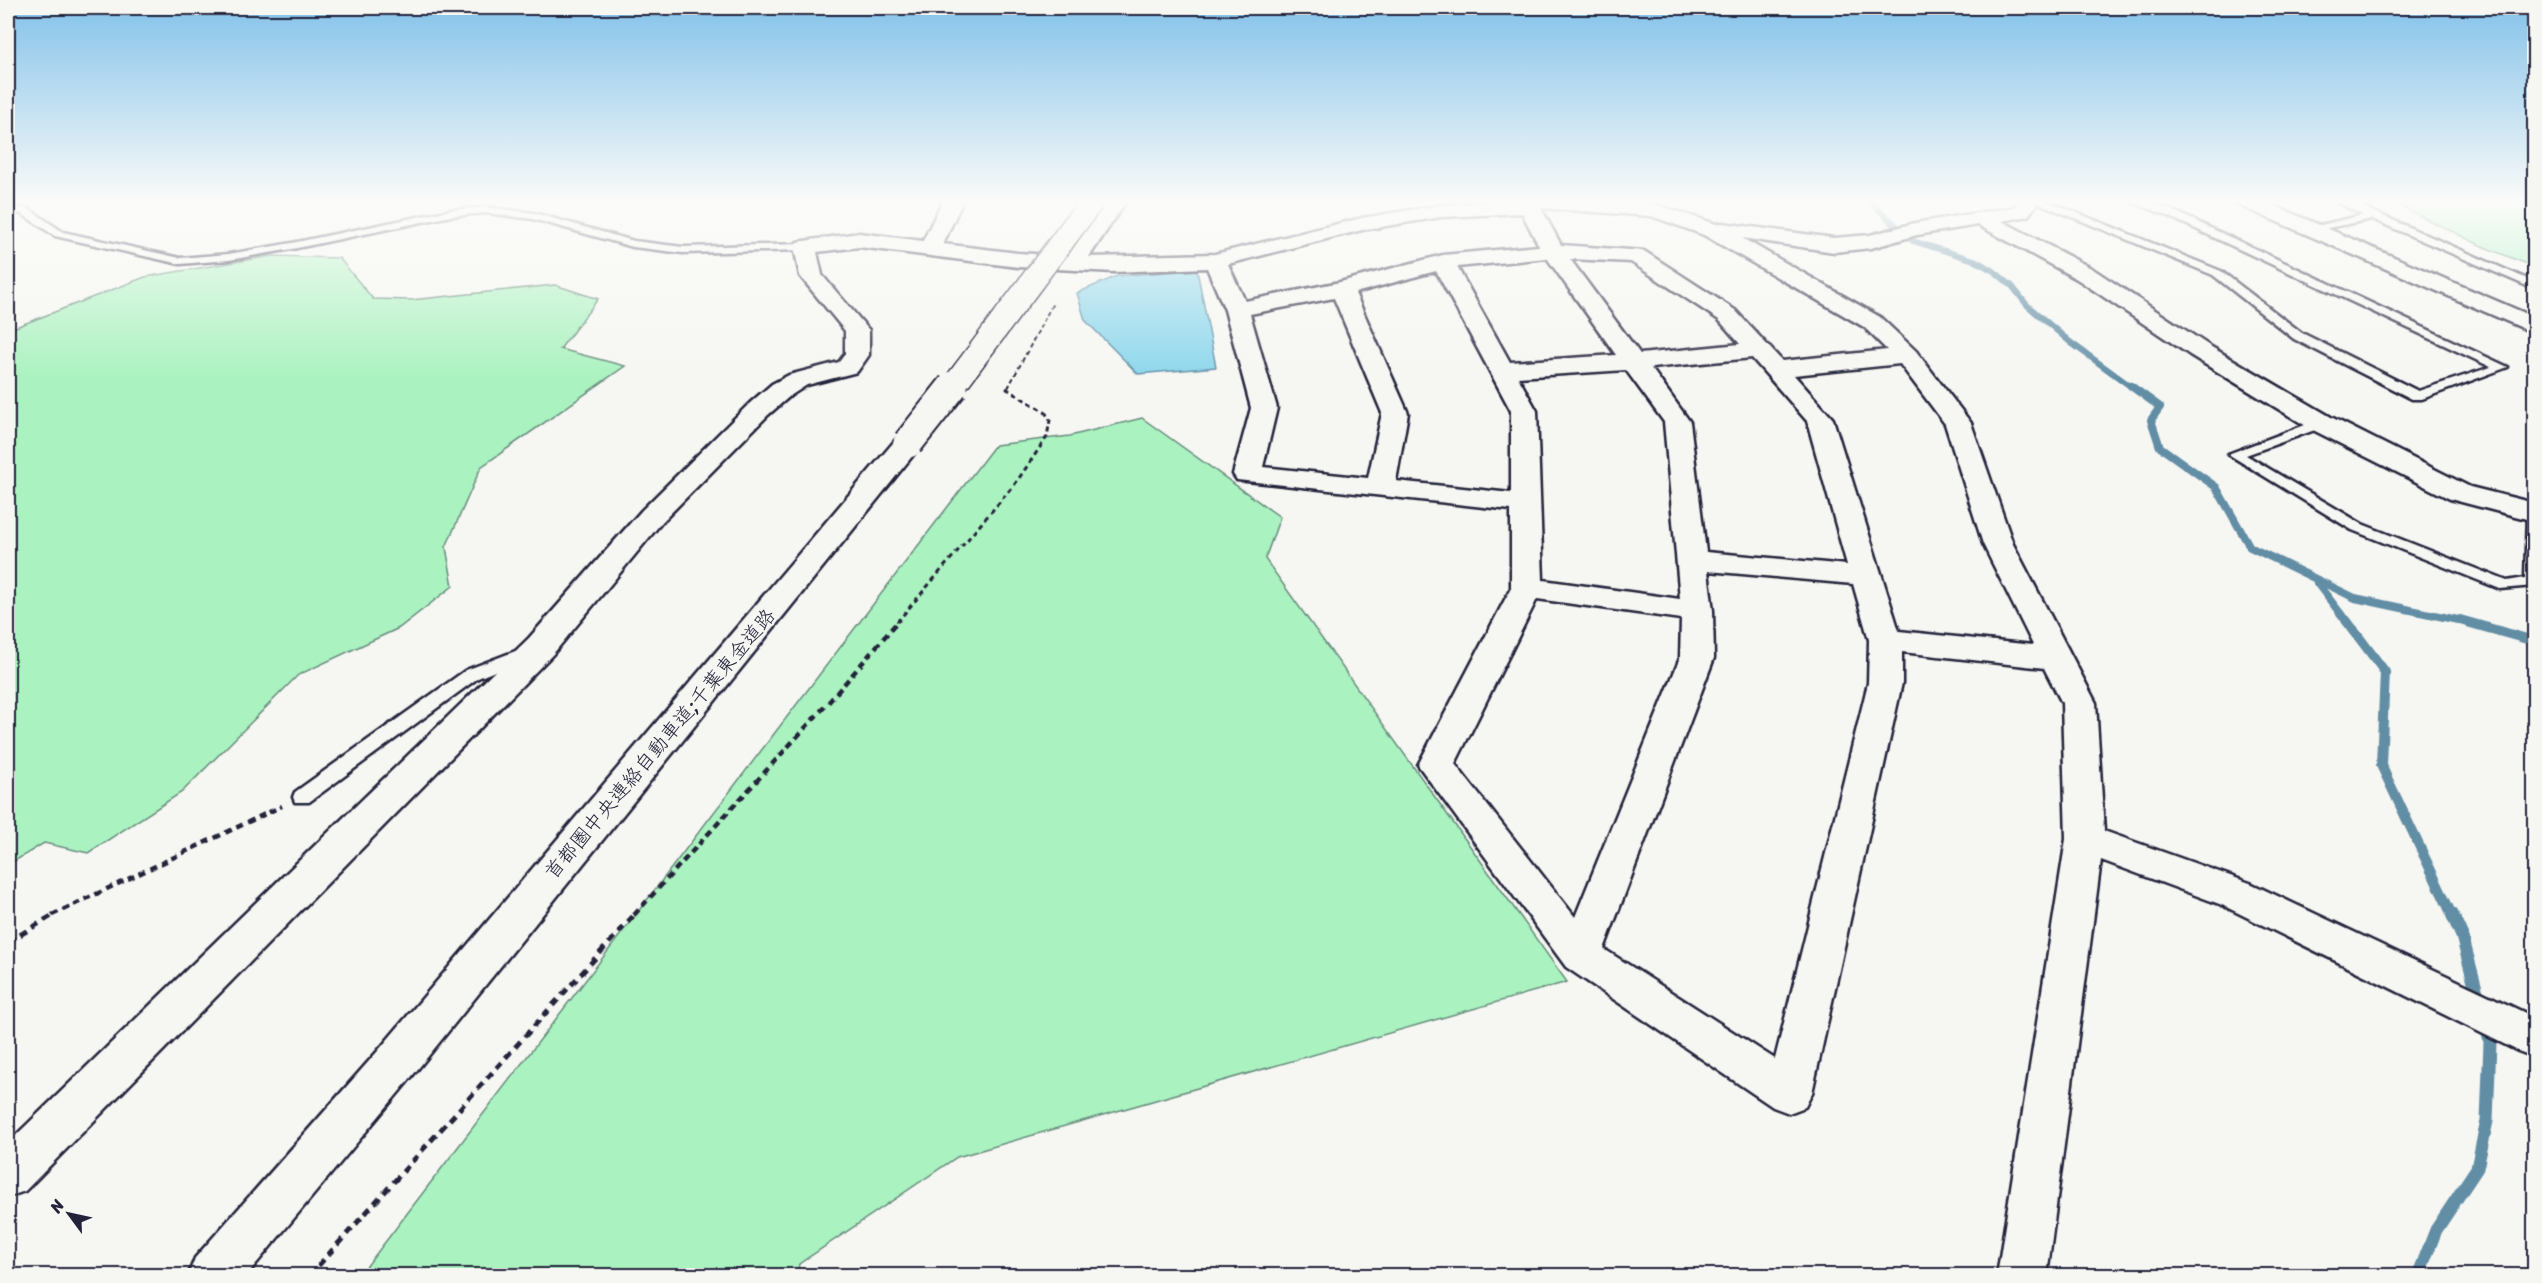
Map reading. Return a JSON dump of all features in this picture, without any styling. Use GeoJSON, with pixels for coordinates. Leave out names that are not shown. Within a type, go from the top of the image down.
{"type":"FeatureCollection","features":[{"type":"Feature","properties":{"kind":"main road"},"geometry":{"type":"LineString","coordinates":[[8,1175],[541,646],[652,516],[759,409],[781,390],[798,380],[848,367],[857,355],[857,330],[811,276],[808,260]]}},
{"type":"Feature","properties":{"kind":"main road"},"geometry":{"type":"LineString","coordinates":[[1017,260],[1135,265],[1219,260]]}},
{"type":"Feature","properties":{"kind":"main road","name":"首都圏中央連絡自動車道;千葉東金道路"},"geometry":{"type":"LineString","coordinates":[[213,1275],[416,1038],[908,443],[991,339],[1049,260]]}},
{"type":"Feature","properties":{"kind":"main road"},"geometry":{"type":"LineString","coordinates":[[1237,310],[1342,289],[1443,262],[1464,260]]}},
{"type":"Feature","properties":{"kind":"main road"},"geometry":{"type":"LineString","coordinates":[[1559,260],[1677,422],[1697,611],[1697,658],[1581,955]]}},
{"type":"Feature","properties":{"kind":"main road"},"geometry":{"type":"LineString","coordinates":[[1443,262],[1524,411],[1527,588],[1436,765],[1581,955],[1789,1093],[1885,683],[1885,640],[1820,419],[1727,315],[1642,260]]}},
{"type":"Feature","properties":{"kind":"main road"},"geometry":{"type":"LineString","coordinates":[[1764,260],[1872,322],[1907,356],[1958,423],[1998,544],[2079,703],[2085,839],[2022,1275]]}},
{"type":"Feature","properties":{"kind":"main road"},"geometry":{"type":"LineString","coordinates":[[2059,260],[2085,274],[2199,350],[2321,423],[2460,493],[2534,510]]}},
{"type":"Feature","properties":{"kind":"main road"},"geometry":{"type":"LineString","coordinates":[[2381,260],[2535,326]]}},
{"type":"Feature","properties":{"kind":"main road"},"geometry":{"type":"LineString","coordinates":[[1215,261],[1237,310],[1264,408],[1247,474],[1527,503]]}},
{"type":"Feature","properties":{"kind":"main road"},"geometry":{"type":"LineString","coordinates":[[1342,289],[1395,413],[1381,487]]}},
{"type":"Feature","properties":{"kind":"main road"},"geometry":{"type":"LineString","coordinates":[[1502,370],[1633,362],[1907,356]]}},
{"type":"Feature","properties":{"kind":"main road"},"geometry":{"type":"LineString","coordinates":[[1691,560],[1866,576]]}},
{"type":"Feature","properties":{"kind":"main road"},"geometry":{"type":"LineString","coordinates":[[1527,588],[1697,611]]}},
{"type":"Feature","properties":{"kind":"main road"},"geometry":{"type":"LineString","coordinates":[[1885,640],[2057,658]]}},
{"type":"Feature","properties":{"kind":"main road"},"geometry":{"type":"LineString","coordinates":[[2085,839],[2236,894],[2535,1038]]}},
{"type":"Feature","properties":{"kind":"lane"},"geometry":{"type":"LineString","coordinates":[[175,260],[194,260]]}},
{"type":"Feature","properties":{"kind":"lane"},"geometry":{"type":"LineString","coordinates":[[2184,260],[2217,273],[2298,336],[2417,396],[2502,367],[2271,260]]}},
{"type":"Feature","properties":{"kind":"lane"},"geometry":{"type":"LineString","coordinates":[[2474,260],[2535,286]]}},
{"type":"Feature","properties":{"kind":"lane"},"geometry":{"type":"LineString","coordinates":[[2321,423],[2235,454],[2358,527],[2506,586],[2533,582],[2534,510]]}},
{"type":"Feature","properties":{"kind":"lane"},"geometry":{"type":"LineString","coordinates":[[302,797],[472,674],[541,646]]}},
{"type":"Feature","properties":{"kind":"path"},"geometry":{"type":"LineString","coordinates":[[309,1275],[828,703],[1015,484],[1047,437],[1050,420],[1045,412],[1007,389],[1075,262]]}},
{"type":"Feature","properties":{"kind":"path"},"geometry":{"type":"LineString","coordinates":[[8,942],[53,915],[302,797]]}},
{"type":"Feature","properties":{"kind":"green space"},"geometry":{"type":"Polygon","coordinates":[[[249,260],[341,260],[373,299],[411,300],[555,285],[598,299],[560,349],[625,366],[481,467],[446,547],[453,586],[399,628],[298,675],[182,792],[88,853],[44,843],[8,865],[8,330],[145,277],[249,260]]]}},
{"type":"Feature","properties":{"kind":"green space"},"geometry":{"type":"Polygon","coordinates":[[[2516,260],[2534,260],[2534,267],[2516,260]]]}},
{"type":"Feature","properties":{"kind":"green space"},"geometry":{"type":"Polygon","coordinates":[[[1142,418],[1280,517],[1265,559],[1567,982],[957,1157],[799,1264],[797,1275],[360,1275],[995,445],[1070,436],[1142,418]]]}},
{"type":"Feature","properties":{"kind":"water"},"geometry":{"type":"Polygon","coordinates":[[[1197,270],[1216,367],[1138,374],[1085,320],[1077,293],[1117,276],[1197,270]]]}},
{"type":"Feature","properties":{"kind":"waterway"},"geometry":{"type":"LineString","coordinates":[[1974,260],[1994,271],[2012,286],[2027,305],[2070,342],[2133,388]]}},
{"type":"Feature","properties":{"kind":"waterway"},"geometry":{"type":"LineString","coordinates":[[2131,386],[2160,407],[2151,420],[2160,447],[2216,487],[2250,547],[2355,598],[2467,622]]}},
{"type":"Feature","properties":{"kind":"waterway"},"geometry":{"type":"LineString","coordinates":[[2317,583],[2347,622]]}},
{"type":"Feature","properties":{"kind":"waterway"},"geometry":{"type":"LineString","coordinates":[[2346,620],[2385,672],[2381,765],[2452,915]]}},
{"type":"Feature","properties":{"kind":"waterway"},"geometry":{"type":"LineString","coordinates":[[2460,620],[2534,641]]}},
{"type":"Feature","properties":{"kind":"waterway"},"geometry":{"type":"LineString","coordinates":[[2452,914],[2462,936],[2479,1000]]}},
{"type":"Feature","properties":{"kind":"waterway"},"geometry":{"type":"LineString","coordinates":[[2418,1276],[2436,1230],[2477,1168],[2487,1121],[2490,1042],[2486,1025]]}}]}
